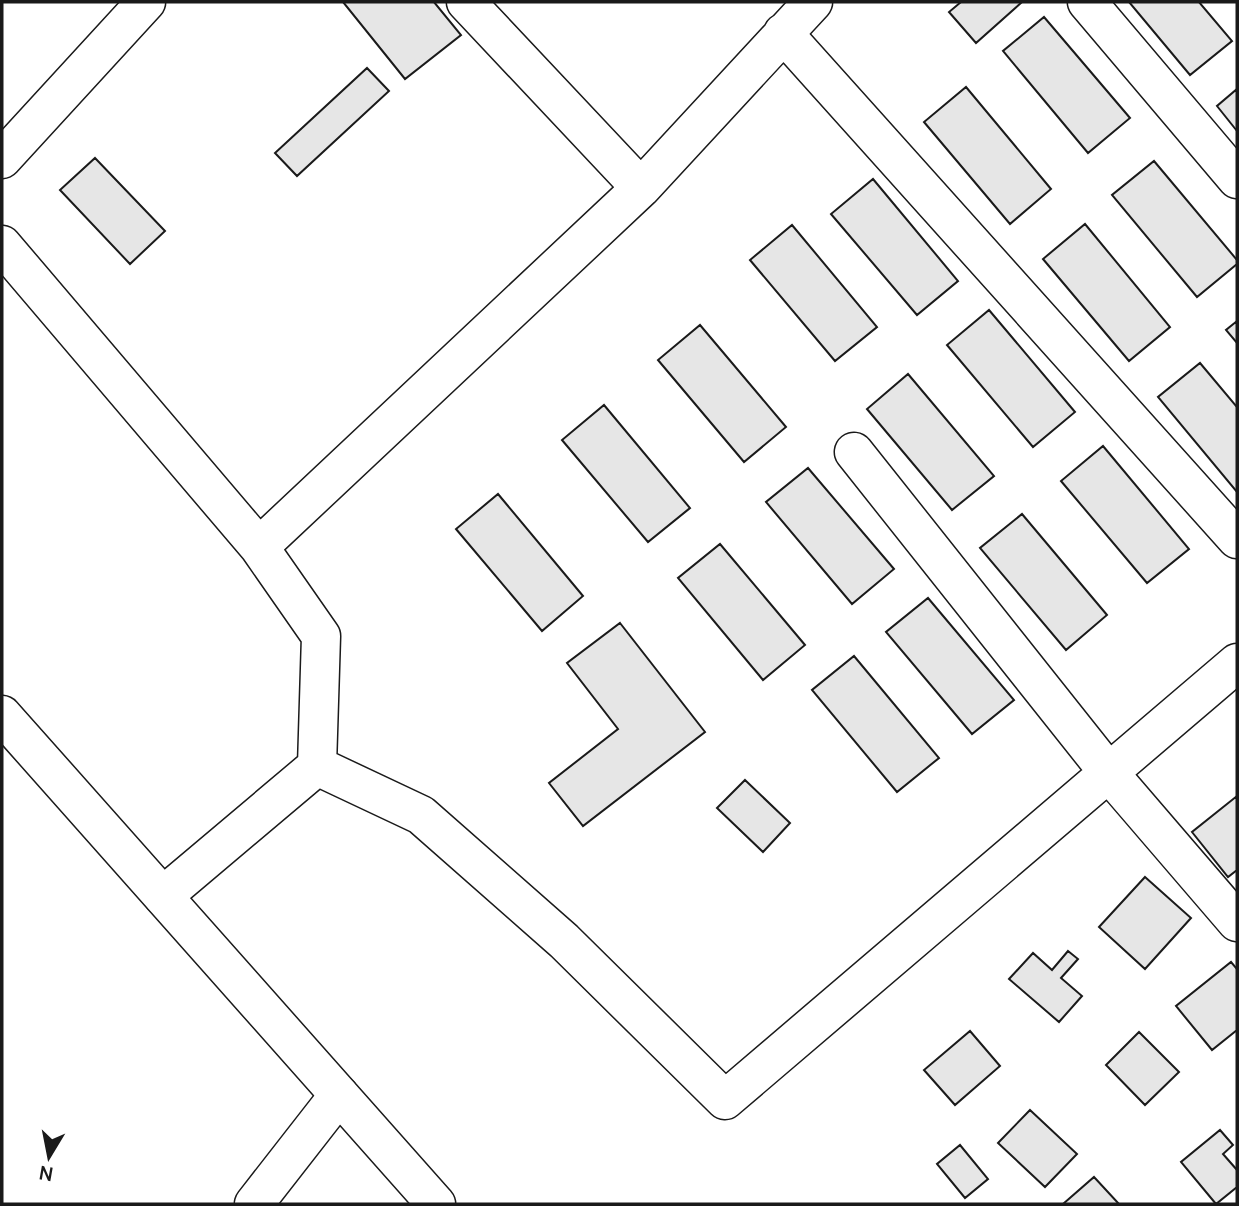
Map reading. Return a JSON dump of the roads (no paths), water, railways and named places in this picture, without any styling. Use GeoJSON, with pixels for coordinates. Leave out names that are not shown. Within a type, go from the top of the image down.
{"type":"FeatureCollection","features":[{"type":"Feature","properties":{"kind":"main road"},"geometry":{"type":"LineString","coordinates":[[2,159],[146,2]]}},
{"type":"Feature","properties":{"kind":"main road"},"geometry":{"type":"LineString","coordinates":[[466,2],[641,188]]}},
{"type":"Feature","properties":{"kind":"main road"},"geometry":{"type":"LineString","coordinates":[[259,547],[641,188],[813,2]]}},
{"type":"Feature","properties":{"kind":"main road"},"geometry":{"type":"LineString","coordinates":[[1087,2],[1237,179]]}},
{"type":"Feature","properties":{"kind":"main road"},"geometry":{"type":"LineString","coordinates":[[783,33],[1237,539]]}},
{"type":"Feature","properties":{"kind":"main road"},"geometry":{"type":"LineString","coordinates":[[2,245],[259,547],[321,636],[317,766],[163,896]]}},
{"type":"Feature","properties":{"kind":"main road"},"geometry":{"type":"LineString","coordinates":[[854,452],[1109,773],[1237,922]]}},
{"type":"Feature","properties":{"kind":"main road"},"geometry":{"type":"LineString","coordinates":[[317,766],[421,815],[564,941],[725,1100],[1237,663]]}},
{"type":"Feature","properties":{"kind":"main road"},"geometry":{"type":"LineString","coordinates":[[2,715],[436,1204]]}},
{"type":"Feature","properties":{"kind":"main road"},"geometry":{"type":"LineString","coordinates":[[254,1204],[339,1095]]}}]}
